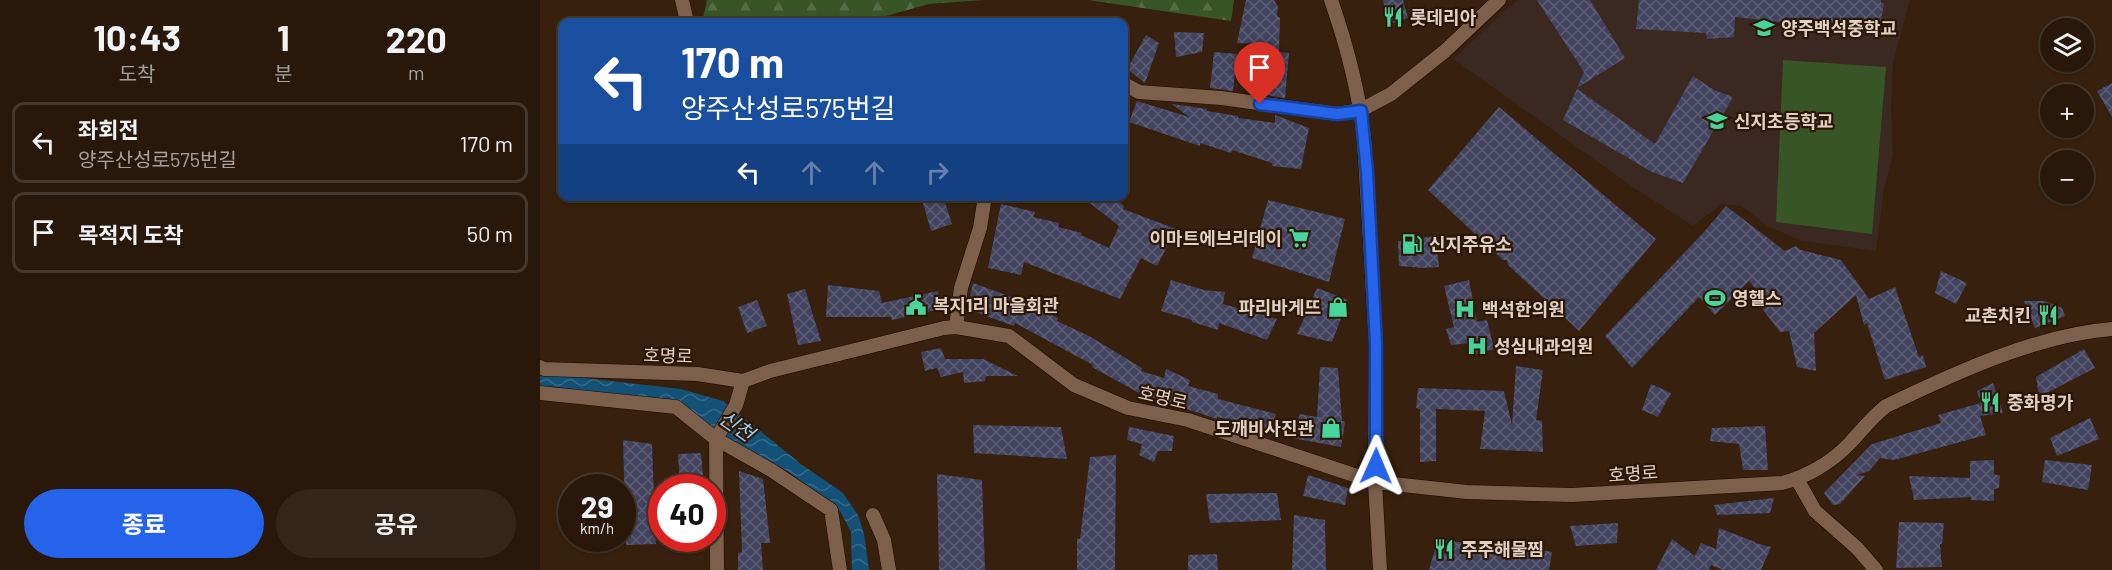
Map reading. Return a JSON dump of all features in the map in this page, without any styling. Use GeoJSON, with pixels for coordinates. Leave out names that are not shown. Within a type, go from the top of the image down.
{"type":"FeatureCollection","features":[{"type":"Feature","properties":{"kind":"street"},"geometry":{"type":"LineString","coordinates":[[682,0],[686,18]]}},
{"type":"Feature","properties":{"kind":"street"},"geometry":{"type":"LineString","coordinates":[[1331,0],[1352,64],[1361,111],[1367,172],[1376,344],[1375,482],[1380,570]]}},
{"type":"Feature","properties":{"kind":"street"},"geometry":{"type":"LineString","coordinates":[[1128,86],[1139,92],[1221,98],[1337,114],[1361,111],[1391,94],[1445,51],[1499,0]]}},
{"type":"Feature","properties":{"kind":"street"},"geometry":{"type":"LineString","coordinates":[[956,327],[961,288],[980,228],[984,201]]}},
{"type":"Feature","properties":{"kind":"street","name":"호명로"},"geometry":{"type":"LineString","coordinates":[[540,367],[544,369],[697,374],[743,381],[794,365],[956,327],[1009,336],[1074,385],[1128,408],[1188,420],[1375,482],[1467,492],[1572,495],[1782,483],[1797,479],[1809,474],[1849,444],[1871,417],[1892,403],[2029,346],[2085,331],[2112,328]]}},
{"type":"Feature","properties":{"kind":"street"},"geometry":{"type":"LineString","coordinates":[[717,570],[717,438],[736,405],[743,381]]}},
{"type":"Feature","properties":{"kind":"street"},"geometry":{"type":"LineString","coordinates":[[540,393],[676,407],[717,438],[831,510],[840,570]]}},
{"type":"Feature","properties":{"kind":"street"},"geometry":{"type":"LineString","coordinates":[[1797,479],[1815,511],[1857,548],[1876,570]]}},
{"type":"Feature","properties":{"kind":"street"},"geometry":{"type":"LineString","coordinates":[[873,515],[884,540],[889,570]]}},
{"type":"Feature","properties":{"kind":"shaded area","name":"신지초등학교"},"geometry":{"type":"Polygon","coordinates":[[[1517,0],[1910,0],[1893,62],[1891,110],[1893,155],[1884,189],[1876,251],[1802,241],[1769,227],[1741,206],[1722,204],[1693,226],[1633,187],[1453,59],[1517,0]]]}},
{"type":"Feature","properties":{"kind":"green space"},"geometry":{"type":"Polygon","coordinates":[[[707,0],[984,0],[929,4],[878,18],[703,18],[707,0]]]}},
{"type":"Feature","properties":{"kind":"green space"},"geometry":{"type":"Polygon","coordinates":[[[1088,0],[1234,0],[1231,21],[1088,0]]]}},
{"type":"Feature","properties":{"kind":"green space"},"geometry":{"type":"Polygon","coordinates":[[[1783,60],[1886,67],[1872,234],[1776,222],[1783,60]]]}},
{"type":"Feature","properties":{"kind":"water","name":"신천"},"geometry":{"type":"Polygon","coordinates":[[[540,373],[681,389],[723,401],[801,464],[843,493],[858,515],[864,534],[869,570],[852,570],[851,532],[840,511],[789,472],[729,439],[676,404],[540,388],[540,373]]]}},
{"type":"Feature","properties":{"kind":"building"},"geometry":{"type":"Polygon","coordinates":[[[1246,0],[1274,0],[1278,7],[1279,52],[1289,53],[1285,98],[1261,94],[1264,44],[1237,43],[1246,0]]]}},
{"type":"Feature","properties":{"kind":"building"},"geometry":{"type":"Polygon","coordinates":[[[1383,0],[1403,0],[1408,18],[1389,24],[1383,0]]]}},
{"type":"Feature","properties":{"kind":"building"},"geometry":{"type":"Polygon","coordinates":[[[1537,0],[1590,0],[1625,58],[1577,88],[1584,72],[1537,0]]]}},
{"type":"Feature","properties":{"kind":"building"},"geometry":{"type":"Polygon","coordinates":[[[1639,0],[1881,0],[1881,3],[1884,3],[1880,26],[1803,20],[1803,24],[1735,17],[1734,37],[1707,39],[1706,33],[1636,29],[1639,0]]]}},
{"type":"Feature","properties":{"kind":"building"},"geometry":{"type":"Polygon","coordinates":[[[1174,32],[1204,33],[1202,52],[1176,57],[1174,32]]]}},
{"type":"Feature","properties":{"kind":"building"},"geometry":{"type":"Polygon","coordinates":[[[1146,35],[1159,43],[1145,83],[1128,70],[1146,35]]]}},
{"type":"Feature","properties":{"kind":"building"},"geometry":{"type":"Polygon","coordinates":[[[1214,52],[1237,54],[1233,91],[1210,88],[1214,52]]]}},
{"type":"Feature","properties":{"kind":"building"},"geometry":{"type":"Polygon","coordinates":[[[1693,76],[1714,90],[1733,97],[1683,183],[1652,172],[1563,120],[1577,89],[1655,144],[1693,76]]]}},
{"type":"Feature","properties":{"kind":"building"},"geometry":{"type":"Polygon","coordinates":[[[2112,83],[2112,117],[2097,91],[2112,83]]]}},
{"type":"Feature","properties":{"kind":"building"},"geometry":{"type":"Polygon","coordinates":[[[1137,101],[1189,117],[1172,104],[1275,123],[1275,115],[1309,128],[1301,169],[1272,166],[1272,163],[1232,150],[1231,153],[1200,143],[1200,146],[1129,122],[1137,101]]]}},
{"type":"Feature","properties":{"kind":"building"},"geometry":{"type":"Polygon","coordinates":[[[1499,107],[1656,239],[1579,331],[1508,265],[1507,260],[1503,260],[1428,190],[1499,107]]]}},
{"type":"Feature","properties":{"kind":"building","name":"이마트에브리데이"},"geometry":{"type":"Polygon","coordinates":[[[1268,200],[1345,219],[1329,282],[1252,258],[1268,200]]]}},
{"type":"Feature","properties":{"kind":"building"},"geometry":{"type":"Polygon","coordinates":[[[922,201],[945,201],[952,224],[931,231],[922,201]]]}},
{"type":"Feature","properties":{"kind":"building"},"geometry":{"type":"Polygon","coordinates":[[[1087,201],[1118,201],[1124,206],[1123,209],[1176,229],[1157,266],[1141,258],[1120,299],[1024,262],[1021,275],[988,268],[1001,204],[1035,212],[1033,217],[1059,223],[1058,227],[1082,233],[1081,235],[1109,248],[1119,226],[1087,201]]]}},
{"type":"Feature","properties":{"kind":"building"},"geometry":{"type":"Polygon","coordinates":[[[1726,206],[1785,251],[1796,246],[1801,250],[1841,260],[1869,299],[1895,287],[1919,357],[1923,355],[1926,367],[1885,380],[1867,323],[1864,325],[1856,295],[1814,333],[1816,371],[1797,367],[1789,331],[1780,332],[1761,307],[1764,299],[1749,281],[1715,315],[1699,297],[1632,368],[1605,336],[1726,206]]]}},
{"type":"Feature","properties":{"kind":"building"},"geometry":{"type":"Polygon","coordinates":[[[1436,236],[1439,267],[1399,266],[1398,241],[1436,236]]]}},
{"type":"Feature","properties":{"kind":"building"},"geometry":{"type":"Polygon","coordinates":[[[1941,271],[1967,283],[1956,304],[1935,293],[1941,271]]]}},
{"type":"Feature","properties":{"kind":"building"},"geometry":{"type":"Polygon","coordinates":[[[1171,280],[1204,290],[1225,292],[1223,304],[1277,319],[1267,340],[1219,323],[1218,330],[1161,311],[1171,280]]]}},
{"type":"Feature","properties":{"kind":"building"},"geometry":{"type":"Polygon","coordinates":[[[1469,280],[1477,322],[1487,320],[1494,349],[1474,355],[1470,343],[1451,345],[1446,329],[1454,327],[1444,286],[1469,280]]]}},
{"type":"Feature","properties":{"kind":"building"},"geometry":{"type":"Polygon","coordinates":[[[973,283],[1017,299],[1058,318],[1057,321],[1089,336],[1142,368],[1141,371],[1164,378],[1166,369],[1190,380],[1188,386],[1218,394],[1218,399],[1276,414],[1271,430],[1217,417],[1217,419],[1139,393],[1015,323],[1014,326],[967,309],[973,283]]]}},
{"type":"Feature","properties":{"kind":"building"},"geometry":{"type":"Polygon","coordinates":[[[828,285],[879,291],[882,303],[938,291],[941,309],[892,320],[891,317],[826,317],[828,285]]]}},
{"type":"Feature","properties":{"kind":"building"},"geometry":{"type":"Polygon","coordinates":[[[1317,288],[1348,300],[1332,342],[1297,334],[1317,288]]]}},
{"type":"Feature","properties":{"kind":"building"},"geometry":{"type":"Polygon","coordinates":[[[805,289],[821,341],[798,345],[787,294],[805,289]]]}},
{"type":"Feature","properties":{"kind":"building"},"geometry":{"type":"Polygon","coordinates":[[[757,300],[767,326],[747,333],[738,307],[757,300]]]}},
{"type":"Feature","properties":{"kind":"building"},"geometry":{"type":"Polygon","coordinates":[[[2024,301],[2045,301],[2062,308],[2065,316],[2035,328],[2024,301]]]}},
{"type":"Feature","properties":{"kind":"building"},"geometry":{"type":"Polygon","coordinates":[[[941,348],[945,359],[983,359],[1018,376],[986,376],[985,381],[964,383],[963,372],[941,377],[937,368],[925,371],[921,352],[941,348]]]}},
{"type":"Feature","properties":{"kind":"building"},"geometry":{"type":"Polygon","coordinates":[[[2084,349],[2095,368],[2039,397],[2036,377],[2084,349]]]}},
{"type":"Feature","properties":{"kind":"building"},"geometry":{"type":"Polygon","coordinates":[[[1516,366],[1543,370],[1536,420],[1542,421],[1543,452],[1480,449],[1485,411],[1436,409],[1436,461],[1420,462],[1420,409],[1416,408],[1418,388],[1504,391],[1512,425],[1516,366]]]}},
{"type":"Feature","properties":{"kind":"building"},"geometry":{"type":"Polygon","coordinates":[[[1320,367],[1338,368],[1342,421],[1345,422],[1341,447],[1292,438],[1300,414],[1317,417],[1320,367]]]}},
{"type":"Feature","properties":{"kind":"building"},"geometry":{"type":"Polygon","coordinates":[[[1993,383],[2003,413],[1980,416],[1986,435],[1894,460],[1880,458],[1869,471],[1856,475],[1865,476],[1840,504],[1833,505],[1824,493],[1872,444],[1941,423],[1938,415],[1981,403],[1977,391],[1993,383]]]}},
{"type":"Feature","properties":{"kind":"building"},"geometry":{"type":"Polygon","coordinates":[[[1651,384],[1671,393],[1658,417],[1642,410],[1651,384]]]}},
{"type":"Feature","properties":{"kind":"building"},"geometry":{"type":"Polygon","coordinates":[[[2090,418],[2099,439],[2057,456],[2050,438],[2090,418]]]}},
{"type":"Feature","properties":{"kind":"building"},"geometry":{"type":"Polygon","coordinates":[[[973,425],[1061,427],[1067,459],[974,453],[973,425]]]}},
{"type":"Feature","properties":{"kind":"building"},"geometry":{"type":"Polygon","coordinates":[[[1765,426],[1768,470],[1743,470],[1739,444],[1710,441],[1712,428],[1765,426]]]}},
{"type":"Feature","properties":{"kind":"building"},"geometry":{"type":"Polygon","coordinates":[[[1129,427],[1174,436],[1172,451],[1158,451],[1154,462],[1139,455],[1142,444],[1127,440],[1129,427]]]}},
{"type":"Feature","properties":{"kind":"building"},"geometry":{"type":"Polygon","coordinates":[[[623,440],[652,444],[653,474],[648,474],[648,544],[636,545],[636,474],[624,474],[623,440]]]}},
{"type":"Feature","properties":{"kind":"building"},"geometry":{"type":"Polygon","coordinates":[[[701,453],[703,474],[679,474],[678,454],[701,453]]]}},
{"type":"Feature","properties":{"kind":"building"},"geometry":{"type":"Polygon","coordinates":[[[1116,455],[1115,570],[1077,570],[1077,539],[1080,539],[1090,457],[1116,455]]]}},
{"type":"Feature","properties":{"kind":"building"},"geometry":{"type":"Polygon","coordinates":[[[1994,460],[1994,474],[2000,476],[1999,488],[1994,489],[1994,501],[1971,500],[1971,497],[1914,500],[1909,476],[1970,478],[1970,461],[1994,460]]]}},
{"type":"Feature","properties":{"kind":"building"},"geometry":{"type":"Polygon","coordinates":[[[2045,460],[2092,465],[2088,490],[2042,482],[2045,460]]]}},
{"type":"Feature","properties":{"kind":"building"},"geometry":{"type":"Polygon","coordinates":[[[739,471],[763,479],[770,543],[761,543],[763,570],[738,570],[738,553],[742,552],[739,471]]]}},
{"type":"Feature","properties":{"kind":"building"},"geometry":{"type":"Polygon","coordinates":[[[937,474],[982,480],[985,570],[939,570],[937,474]]]}},
{"type":"Feature","properties":{"kind":"building"},"geometry":{"type":"Polygon","coordinates":[[[1308,475],[1348,488],[1345,505],[1303,496],[1308,475]]]}},
{"type":"Feature","properties":{"kind":"building"},"geometry":{"type":"Polygon","coordinates":[[[1277,493],[1281,520],[1210,523],[1206,494],[1277,493]]]}},
{"type":"Feature","properties":{"kind":"building"},"geometry":{"type":"Polygon","coordinates":[[[1774,498],[1770,513],[1717,515],[1714,505],[1774,498]]]}},
{"type":"Feature","properties":{"kind":"building"},"geometry":{"type":"Polygon","coordinates":[[[1294,515],[1325,520],[1326,570],[1292,570],[1294,515]]]}},
{"type":"Feature","properties":{"kind":"building"},"geometry":{"type":"Polygon","coordinates":[[[1899,522],[1944,523],[1942,544],[1940,544],[1942,567],[1896,568],[1899,522]]]}},
{"type":"Feature","properties":{"kind":"building"},"geometry":{"type":"Polygon","coordinates":[[[1618,523],[1617,543],[1576,546],[1570,526],[1618,523]]]}},
{"type":"Feature","properties":{"kind":"building"},"geometry":{"type":"Polygon","coordinates":[[[1719,528],[1771,547],[1761,570],[1723,570],[1711,565],[1709,570],[1656,570],[1672,539],[1695,556],[1701,543],[1716,549],[1719,528]]]}},
{"type":"Feature","properties":{"kind":"building"},"geometry":{"type":"Polygon","coordinates":[[[1438,539],[1486,546],[1489,543],[1506,544],[1552,552],[1549,570],[1429,570],[1438,539]]]}},
{"type":"Feature","properties":{"kind":"building"},"geometry":{"type":"Polygon","coordinates":[[[1217,554],[1218,570],[1188,570],[1188,555],[1217,554]]]}},
{"type":"Feature","properties":{"kind":"place","name":"롯데리아"},"geometry":{"type":"Point","coordinates":[1393,17]}},
{"type":"Feature","properties":{"kind":"place","name":"양주백석중학교"},"geometry":{"type":"Point","coordinates":[1764,28]}},
{"type":"Feature","properties":{"kind":"place","name":"신지초등학교"},"geometry":{"type":"Point","coordinates":[1717,121]}},
{"type":"Feature","properties":{"kind":"place","name":"이마트에브리데이"},"geometry":{"type":"Point","coordinates":[1299,238]}},
{"type":"Feature","properties":{"kind":"place","name":"신지주유소"},"geometry":{"type":"Point","coordinates":[1412,244]}},
{"type":"Feature","properties":{"kind":"place","name":"영헬스"},"geometry":{"type":"Point","coordinates":[1715,298]}},
{"type":"Feature","properties":{"kind":"place","name":"복지1리 마을회관"},"geometry":{"type":"Point","coordinates":[916,305]}},
{"type":"Feature","properties":{"kind":"place","name":"파리바게뜨"},"geometry":{"type":"Point","coordinates":[1338,307]}},
{"type":"Feature","properties":{"kind":"place","name":"백석한의원"},"geometry":{"type":"Point","coordinates":[1465,309]}},
{"type":"Feature","properties":{"kind":"place","name":"교촌치킨"},"geometry":{"type":"Point","coordinates":[2048,315]}},
{"type":"Feature","properties":{"kind":"place","name":"성심내과의원"},"geometry":{"type":"Point","coordinates":[1477,346]}},
{"type":"Feature","properties":{"kind":"place","name":"중화명가"},"geometry":{"type":"Point","coordinates":[1990,402]}},
{"type":"Feature","properties":{"kind":"place","name":"도깨비사진관"},"geometry":{"type":"Point","coordinates":[1331,428]}},
{"type":"Feature","properties":{"kind":"place","name":"주주해물찜"},"geometry":{"type":"Point","coordinates":[1444,549]}},
{"type":"Feature","properties":{"kind":"route"},"geometry":{"type":"LineString","coordinates":[[1260,104],[1337,114],[1361,111],[1367,172],[1376,344],[1376,466]]}}]}
